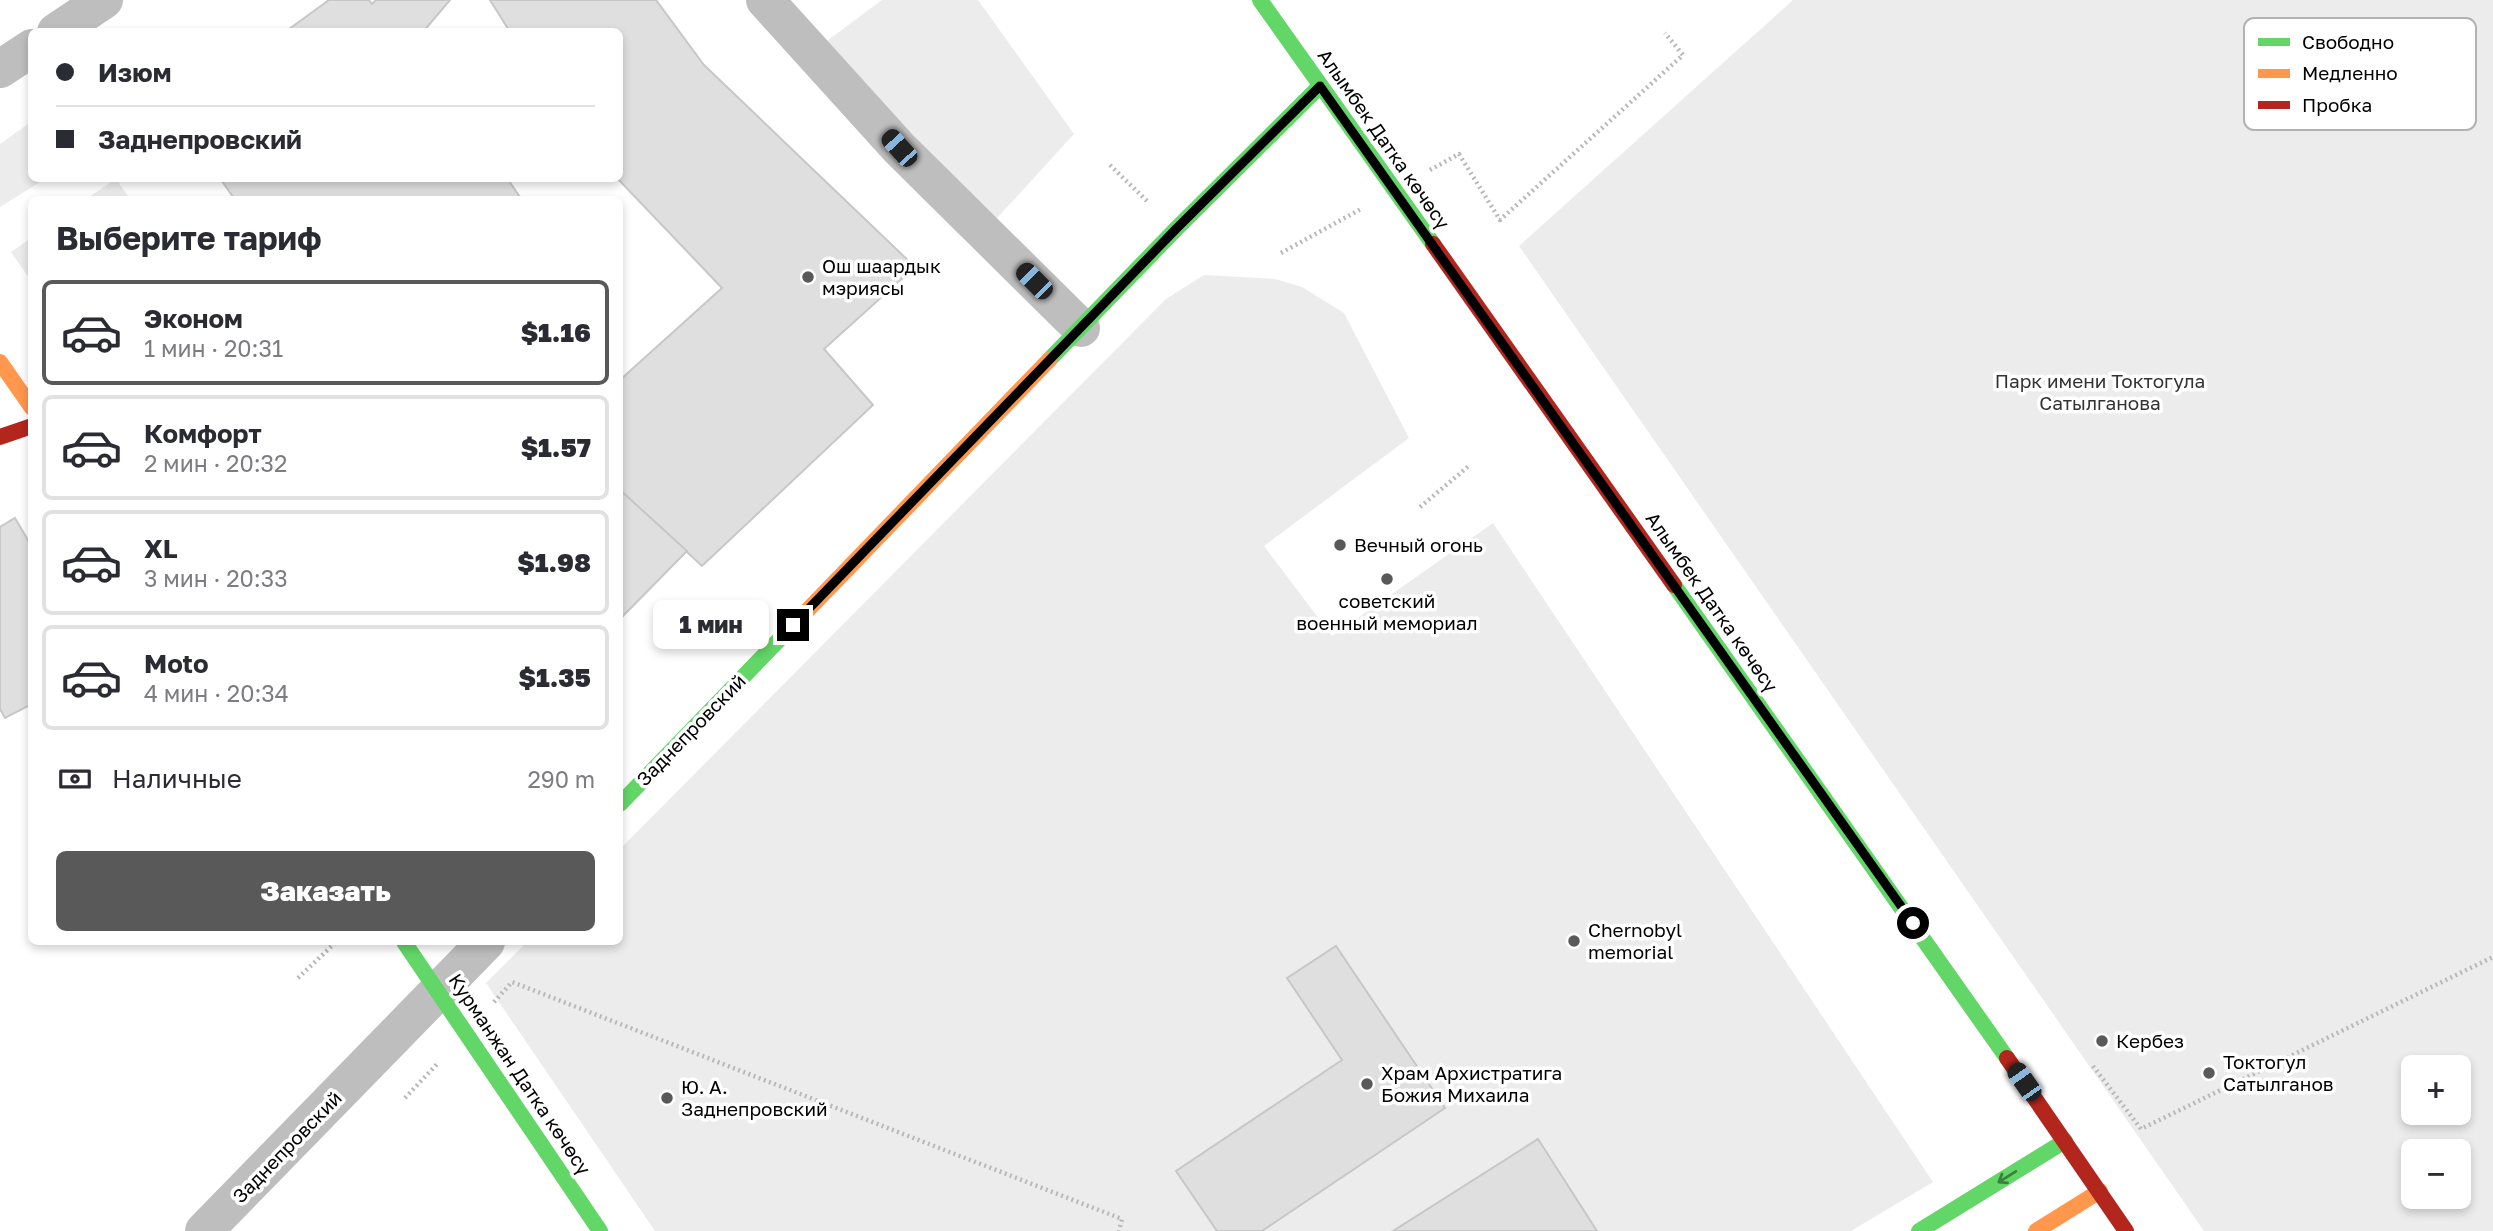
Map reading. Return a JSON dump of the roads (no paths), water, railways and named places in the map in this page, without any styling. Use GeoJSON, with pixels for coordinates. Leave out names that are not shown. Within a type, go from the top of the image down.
{"type":"FeatureCollection","features":[{"type":"Feature","properties":{"kind":"main road","name":"Алымбек Датка көчөсү"},"geometry":{"type":"LineString","coordinates":[[1260,0],[2065,1140],[2126,1231]]}},
{"type":"Feature","properties":{"kind":"main road","name":"Заднепровский"},"geometry":{"type":"LineString","coordinates":[[623,801],[1176,229],[1320,86]]}},
{"type":"Feature","properties":{"kind":"main road"},"geometry":{"type":"LineString","coordinates":[[0,362],[28,402]]}},
{"type":"Feature","properties":{"kind":"main road"},"geometry":{"type":"LineString","coordinates":[[0,437],[28,427]]}},
{"type":"Feature","properties":{"kind":"main road","name":"Курманжан Датка көчөсү"},"geometry":{"type":"LineString","coordinates":[[406,945],[600,1231]]}},
{"type":"Feature","properties":{"kind":"main road"},"geometry":{"type":"LineString","coordinates":[[1919,1231],[2065,1140]]}},
{"type":"Feature","properties":{"kind":"main road"},"geometry":{"type":"LineString","coordinates":[[2036,1231],[2100,1191]]}},
{"type":"Feature","properties":{"kind":"street"},"geometry":{"type":"LineString","coordinates":[[63,28],[104,0]]}},
{"type":"Feature","properties":{"kind":"street"},"geometry":{"type":"LineString","coordinates":[[765,0],[899,148],[1081,328]]}},
{"type":"Feature","properties":{"kind":"street"},"geometry":{"type":"LineString","coordinates":[[0,69],[28,51]]}},
{"type":"Feature","properties":{"kind":"street","name":"Заднепровский"},"geometry":{"type":"LineString","coordinates":[[204,1231],[483,945]]}},
{"type":"Feature","properties":{"kind":"place","name":"Ош шаардык мэриясы"},"geometry":{"type":"Point","coordinates":[808,277]}},
{"type":"Feature","properties":{"kind":"place","name":"Вечный огонь"},"geometry":{"type":"Point","coordinates":[1340,545]}},
{"type":"Feature","properties":{"kind":"place","name":"советский военный мемориал"},"geometry":{"type":"Point","coordinates":[1387,579]}},
{"type":"Feature","properties":{"kind":"place","name":"Chernobyl memorial"},"geometry":{"type":"Point","coordinates":[1574,941]}},
{"type":"Feature","properties":{"kind":"place","name":"Кербез"},"geometry":{"type":"Point","coordinates":[2102,1041]}},
{"type":"Feature","properties":{"kind":"place","name":"Токтогул Сатылганов"},"geometry":{"type":"Point","coordinates":[2209,1073]}},
{"type":"Feature","properties":{"kind":"place","name":"Храм Архистратига Божия Михаила"},"geometry":{"type":"Point","coordinates":[1367,1084]}},
{"type":"Feature","properties":{"kind":"place","name":"Ю. А. Заднепровский"},"geometry":{"type":"Point","coordinates":[667,1098]}},
{"type":"Feature","properties":{"kind":"park label","name":"Парк имени Токтогула Сатылганова"},"geometry":{"type":"Point","coordinates":[2100,392]}}]}
